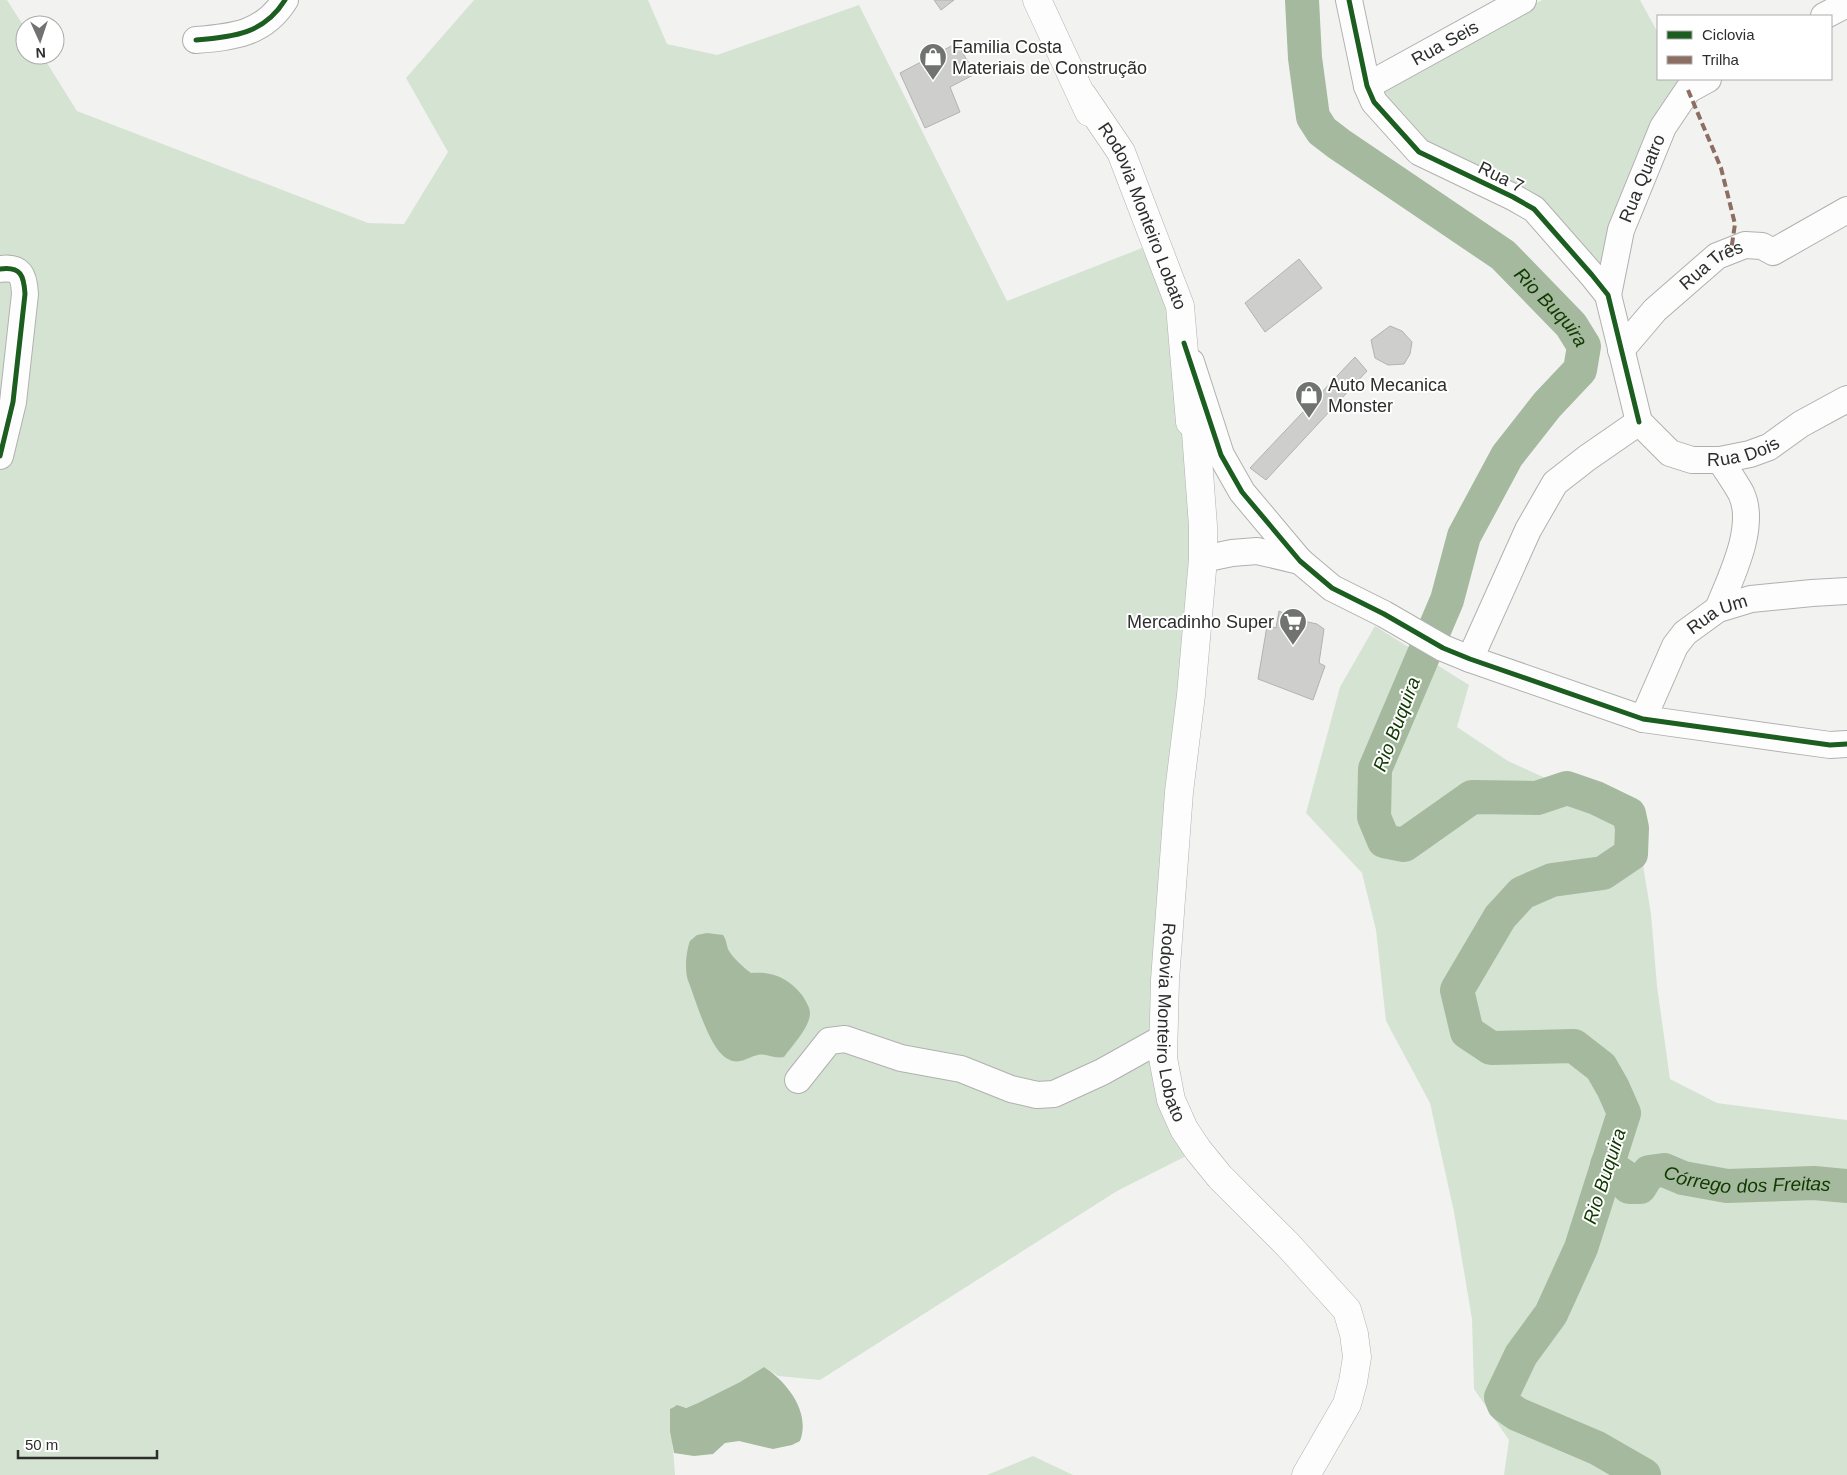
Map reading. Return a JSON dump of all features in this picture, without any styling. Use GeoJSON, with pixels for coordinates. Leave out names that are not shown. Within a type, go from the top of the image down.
{"type":"FeatureCollection","features":[{"type":"Feature","properties":{"kind":"main road","name":"Rodovia Monteiro Lobato"},"geometry":{"type":"LineString","coordinates":[[1038,0],[1083,96],[1159,292],[1184,343],[1190,404],[1196,419],[1203,559],[1191,695],[1179,792],[1165,980],[1162,1058],[1171,1100],[1184,1129],[1198,1150],[1220,1176],[1288,1244],[1347,1310],[1354,1334],[1357,1357],[1353,1382],[1347,1404],[1306,1475]]}},
{"type":"Feature","properties":{"kind":"street"},"geometry":{"type":"LineString","coordinates":[[196,40],[227,38],[248,32],[279,10],[285,0]]}},
{"type":"Feature","properties":{"kind":"street","name":"Rua 7"},"geometry":{"type":"LineString","coordinates":[[1348,0],[1368,86],[1374,102],[1419,152],[1534,209],[1592,274],[1608,295],[1639,422]]}},
{"type":"Feature","properties":{"kind":"street","name":"Rua Seis"},"geometry":{"type":"LineString","coordinates":[[1368,86],[1523,0]]}},
{"type":"Feature","properties":{"kind":"street"},"geometry":{"type":"LineString","coordinates":[[1826,15],[1847,4]]}},
{"type":"Feature","properties":{"kind":"street","name":"Rua Quatro"},"geometry":{"type":"LineString","coordinates":[[1608,295],[1621,230],[1663,127],[1688,90],[1706,80]]}},
{"type":"Feature","properties":{"kind":"street","name":"Rua Três"},"geometry":{"type":"LineString","coordinates":[[1621,350],[1655,310],[1717,256],[1745,245],[1762,246],[1773,252],[1847,210]]}},
{"type":"Feature","properties":{"kind":"street"},"geometry":{"type":"LineString","coordinates":[[0,269],[16,270],[21,274],[24,279],[25,294],[13,402],[0,456]]}},
{"type":"Feature","properties":{"kind":"street"},"geometry":{"type":"LineString","coordinates":[[1184,343],[1221,455],[1242,492],[1300,561],[1332,588],[1384,614],[1443,648],[1643,719],[1841,748]]}},
{"type":"Feature","properties":{"kind":"street","name":"Rua Dois"},"geometry":{"type":"LineString","coordinates":[[1639,422],[1670,453],[1692,460],[1720,460],[1750,454],[1769,447],[1801,424],[1847,399]]}},
{"type":"Feature","properties":{"kind":"street"},"geometry":{"type":"LineString","coordinates":[[1470,659],[1528,530],[1555,484],[1587,458],[1639,422]]}},
{"type":"Feature","properties":{"kind":"street"},"geometry":{"type":"LineString","coordinates":[[1718,609],[1738,557],[1747,515],[1742,494],[1720,460]]}},
{"type":"Feature","properties":{"kind":"street"},"geometry":{"type":"LineString","coordinates":[[1203,559],[1232,553],[1257,551],[1300,561]]}},
{"type":"Feature","properties":{"kind":"street","name":"Rua Um"},"geometry":{"type":"LineString","coordinates":[[1643,719],[1676,646],[1685,633],[1718,609],[1751,599],[1847,591]]}},
{"type":"Feature","properties":{"kind":"street"},"geometry":{"type":"LineString","coordinates":[[798,1080],[829,1041],[844,1039],[901,1058],[961,1069],[1011,1089],[1037,1095],[1054,1094],[1102,1072],[1163,1038]]}},
{"type":"Feature","properties":{"kind":"shaded area"},"geometry":{"type":"Polygon","coordinates":[[[0,0],[7,0],[17,15],[15,15],[15,65],[48,65],[77,111],[368,223],[404,224],[448,152],[406,78],[474,0],[648,0],[667,44],[717,55],[859,5],[1007,301],[1142,248],[1184,343],[1201,494],[1163,1058],[1198,1150],[1117,1191],[820,1380],[778,1376],[764,1367],[740,1382],[698,1403],[685,1408],[674,1406],[670,1409],[675,1475],[0,1475],[0,0]]]}},
{"type":"Feature","properties":{"kind":"shaded area"},"geometry":{"type":"Polygon","coordinates":[[[1542,0],[1640,0],[1657,31],[1657,80],[1683,80],[1610,284],[1538,202],[1421,140],[1378,89],[1542,0]]]}},
{"type":"Feature","properties":{"kind":"shaded area"},"geometry":{"type":"Polygon","coordinates":[[[1375,626],[1469,685],[1457,727],[1508,761],[1567,788],[1596,798],[1632,828],[1631,854],[1643,865],[1651,914],[1657,986],[1670,1079],[1717,1103],[1847,1120],[1847,1475],[1504,1475],[1509,1440],[1474,1389],[1472,1319],[1454,1212],[1430,1103],[1386,1021],[1376,930],[1362,873],[1306,813],[1340,687],[1375,626]]]}},
{"type":"Feature","properties":{"kind":"shaded area"},"geometry":{"type":"Polygon","coordinates":[[[707,933],[723,935],[731,954],[751,973],[766,973],[779,977],[791,984],[802,995],[809,1008],[809,1018],[800,1036],[784,1057],[761,1055],[742,1061],[735,1061],[726,1058],[714,1044],[699,1012],[687,979],[686,968],[690,941],[697,935],[707,933]]]}},
{"type":"Feature","properties":{"kind":"shaded area"},"geometry":{"type":"Polygon","coordinates":[[[764,1367],[773,1373],[788,1389],[800,1409],[803,1430],[800,1441],[792,1445],[773,1449],[739,1441],[725,1443],[713,1454],[694,1456],[674,1453],[670,1431],[670,1409],[677,1405],[686,1408],[698,1403],[740,1382],[764,1367]]]}},
{"type":"Feature","properties":{"kind":"shaded area"},"geometry":{"type":"Polygon","coordinates":[[[1033,1456],[1073,1475],[987,1475],[1033,1456]]]}},
{"type":"Feature","properties":{"kind":"building"},"geometry":{"type":"Polygon","coordinates":[[[934,0],[954,0],[941,10],[934,0]]]}},
{"type":"Feature","properties":{"kind":"building","name":"Familia Costa Materiais de Construção"},"geometry":{"type":"Polygon","coordinates":[[[957,43],[975,74],[950,87],[960,112],[925,128],[900,73],[957,43]]]}},
{"type":"Feature","properties":{"kind":"building"},"geometry":{"type":"Polygon","coordinates":[[[1299,259],[1322,288],[1265,332],[1245,303],[1299,259]]]}},
{"type":"Feature","properties":{"kind":"building"},"geometry":{"type":"Polygon","coordinates":[[[1390,326],[1402,331],[1412,342],[1410,354],[1404,364],[1388,365],[1375,358],[1371,340],[1390,326]]]}},
{"type":"Feature","properties":{"kind":"building","name":"Auto Mecanica Monster"},"geometry":{"type":"Polygon","coordinates":[[[1355,357],[1367,371],[1266,480],[1250,468],[1355,357]]]}},
{"type":"Feature","properties":{"kind":"building","name":"Mercadinho Super"},"geometry":{"type":"Polygon","coordinates":[[[1279,611],[1299,620],[1317,624],[1324,629],[1319,663],[1325,666],[1313,700],[1258,679],[1267,626],[1276,628],[1279,611]]]}},
{"type":"Feature","properties":{"kind":"waterway","name":"Rio Buquira"},"geometry":{"type":"LineString","coordinates":[[1302,0],[1305,58],[1313,117],[1322,131],[1503,255],[1571,325],[1584,346],[1580,370],[1547,405],[1507,456],[1464,536],[1447,600],[1375,769],[1374,817],[1384,841],[1404,845],[1472,797],[1537,798],[1567,788],[1596,798],[1629,814],[1632,828],[1631,854],[1603,873],[1552,880],[1522,893],[1500,917],[1457,990],[1467,1032],[1491,1048],[1574,1046],[1601,1067],[1624,1113],[1581,1248],[1551,1314],[1521,1355],[1501,1397],[1504,1405],[1517,1414],[1597,1448],[1644,1475]]}},
{"type":"Feature","properties":{"kind":"waterway","name":"Córrego dos Freitas"},"geometry":{"type":"LineString","coordinates":[[1607,1165],[1625,1177],[1629,1187],[1640,1187],[1649,1172],[1664,1170],[1683,1178],[1727,1186],[1814,1183],[1847,1186]]}},
{"type":"Feature","properties":{"kind":"marked path"},"geometry":{"type":"LineString","coordinates":[[1688,90],[1721,168],[1735,224],[1731,251]]}},
{"type":"Feature","properties":{"kind":"cycle path"},"geometry":{"type":"LineString","coordinates":[[196,40],[246,32],[267,20],[285,0]]}},
{"type":"Feature","properties":{"kind":"cycle path"},"geometry":{"type":"LineString","coordinates":[[1349,0],[1367,86],[1374,102],[1419,152],[1534,209],[1608,295],[1639,422]]}},
{"type":"Feature","properties":{"kind":"cycle path"},"geometry":{"type":"LineString","coordinates":[[0,269],[7,268],[17,271],[24,282],[25,294],[13,402],[0,456]]}},
{"type":"Feature","properties":{"kind":"cycle path"},"geometry":{"type":"LineString","coordinates":[[1184,343],[1221,455],[1242,492],[1300,561],[1332,588],[1384,614],[1443,648],[1643,719],[1830,745],[1847,744]]}},
{"type":"Feature","properties":{"kind":"place","name":"Familia Costa Materiais de Construção"},"geometry":{"type":"Point","coordinates":[933,81]}},
{"type":"Feature","properties":{"kind":"place","name":"Auto Mecanica Monster"},"geometry":{"type":"Point","coordinates":[1309,419]}},
{"type":"Feature","properties":{"kind":"place","name":"Mercadinho Super"},"geometry":{"type":"Point","coordinates":[1293,646]}}]}
